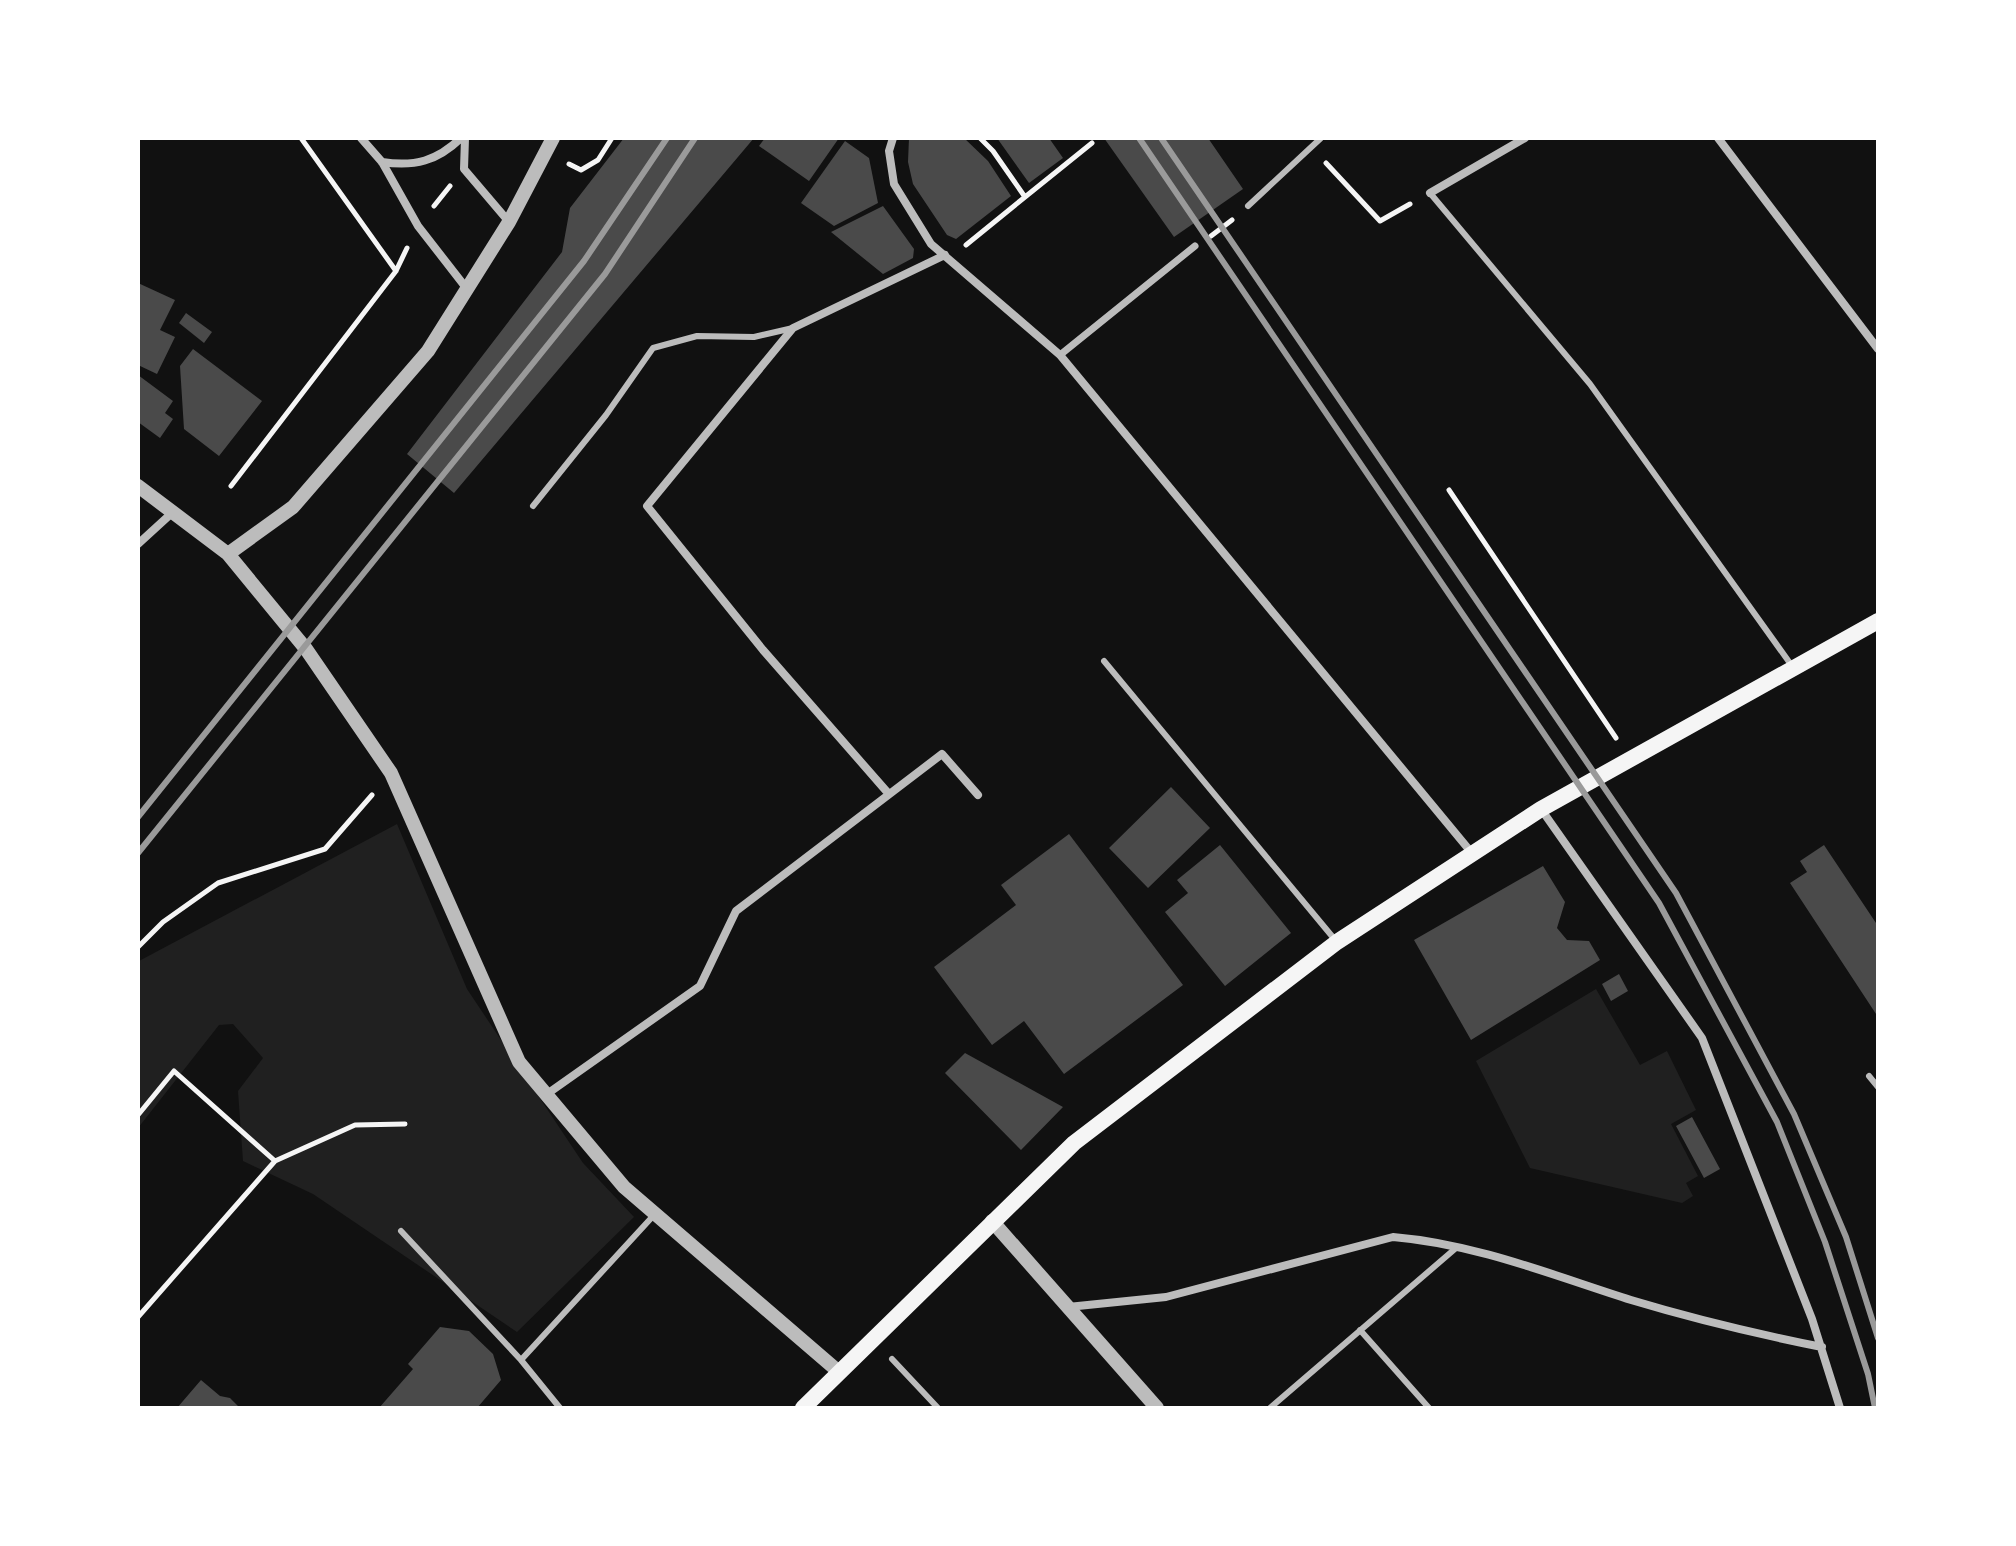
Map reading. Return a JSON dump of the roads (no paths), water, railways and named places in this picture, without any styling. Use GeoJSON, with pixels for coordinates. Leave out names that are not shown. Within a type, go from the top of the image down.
{"type":"FeatureCollection","features":[{"type":"Feature","properties":{"kind":"main road"},"geometry":{"type":"LineString","coordinates":[[803,1408],[992,1221],[1100,1120],[1337,942],[1541,809],[1878,621]]}},
{"type":"Feature","properties":{"kind":"street"},"geometry":{"type":"LineString","coordinates":[[361,138],[382,162],[418,226],[468,290]]}},
{"type":"Feature","properties":{"kind":"street"},"geometry":{"type":"LineString","coordinates":[[382,162],[404,165],[423,163],[445,153],[463,138]]}},
{"type":"Feature","properties":{"kind":"street"},"geometry":{"type":"LineString","coordinates":[[463,138],[464,169],[509,222]]}},
{"type":"Feature","properties":{"kind":"street"},"geometry":{"type":"LineString","coordinates":[[893,138],[889,164],[899,197],[931,244],[1060,355],[1471,852]]}},
{"type":"Feature","properties":{"kind":"street"},"geometry":{"type":"LineString","coordinates":[[1430,193],[1525,138]]}},
{"type":"Feature","properties":{"kind":"street"},"geometry":{"type":"LineString","coordinates":[[1718,138],[1878,349]]}},
{"type":"Feature","properties":{"kind":"street"},"geometry":{"type":"LineString","coordinates":[[228,554],[293,507],[428,351],[509,222],[550,145]]}},
{"type":"Feature","properties":{"kind":"street"},"geometry":{"type":"LineString","coordinates":[[1060,355],[1195,246]]}},
{"type":"Feature","properties":{"kind":"street"},"geometry":{"type":"LineString","coordinates":[[888,793],[763,650],[647,506],[793,328],[945,255]]}},
{"type":"Feature","properties":{"kind":"street"},"geometry":{"type":"LineString","coordinates":[[138,486],[228,554],[306,649],[391,773],[519,1062],[603,1164],[654,1215],[839,1372]]}},
{"type":"Feature","properties":{"kind":"street"},"geometry":{"type":"LineString","coordinates":[[138,544],[174,511]]}},
{"type":"Feature","properties":{"kind":"street"},"geometry":{"type":"LineString","coordinates":[[547,1094],[700,986],[736,911],[942,754],[978,795]]}},
{"type":"Feature","properties":{"kind":"street"},"geometry":{"type":"LineString","coordinates":[[1541,809],[1702,1038],[1822,1347],[1840,1408]]}},
{"type":"Feature","properties":{"kind":"street"},"geometry":{"type":"LineString","coordinates":[[992,1221],[1157,1408]]}},
{"type":"Feature","properties":{"kind":"street"},"geometry":{"type":"LineString","coordinates":[[1068,1307],[1166,1297],[1393,1237],[1525,1263],[1741,1332],[1822,1347]]}},
{"type":"Feature","properties":{"kind":"lane"},"geometry":{"type":"LineString","coordinates":[[1248,206],[1321,138]]}},
{"type":"Feature","properties":{"kind":"lane"},"geometry":{"type":"LineString","coordinates":[[1430,193],[1590,384],[1792,667]]}},
{"type":"Feature","properties":{"kind":"lane"},"geometry":{"type":"LineString","coordinates":[[533,506],[589,437],[653,348],[697,336],[754,337],[793,328]]}},
{"type":"Feature","properties":{"kind":"lane"},"geometry":{"type":"LineString","coordinates":[[1104,661],[1337,942]]}},
{"type":"Feature","properties":{"kind":"lane"},"geometry":{"type":"LineString","coordinates":[[1869,1076],[1878,1087]]}},
{"type":"Feature","properties":{"kind":"lane"},"geometry":{"type":"LineString","coordinates":[[521,1360],[654,1215]]}},
{"type":"Feature","properties":{"kind":"lane"},"geometry":{"type":"LineString","coordinates":[[401,1231],[521,1360],[560,1408]]}},
{"type":"Feature","properties":{"kind":"lane"},"geometry":{"type":"LineString","coordinates":[[1270,1408],[1456,1248]]}},
{"type":"Feature","properties":{"kind":"lane"},"geometry":{"type":"LineString","coordinates":[[1360,1330],[1429,1408]]}},
{"type":"Feature","properties":{"kind":"lane"},"geometry":{"type":"LineString","coordinates":[[892,1359],[938,1408]]}},
{"type":"Feature","properties":{"kind":"railway"},"geometry":{"type":"LineString","coordinates":[[138,817],[584,261],[667,138]]}},
{"type":"Feature","properties":{"kind":"railway"},"geometry":{"type":"LineString","coordinates":[[138,853],[605,274],[695,138]]}},
{"type":"Feature","properties":{"kind":"railway"},"geometry":{"type":"LineString","coordinates":[[1139,138],[1659,903],[1777,1122],[1825,1242],[1868,1374],[1875,1408]]}},
{"type":"Feature","properties":{"kind":"railway"},"geometry":{"type":"LineString","coordinates":[[1161,138],[1676,893],[1794,1114],[1846,1237],[1878,1338]]}}]}
